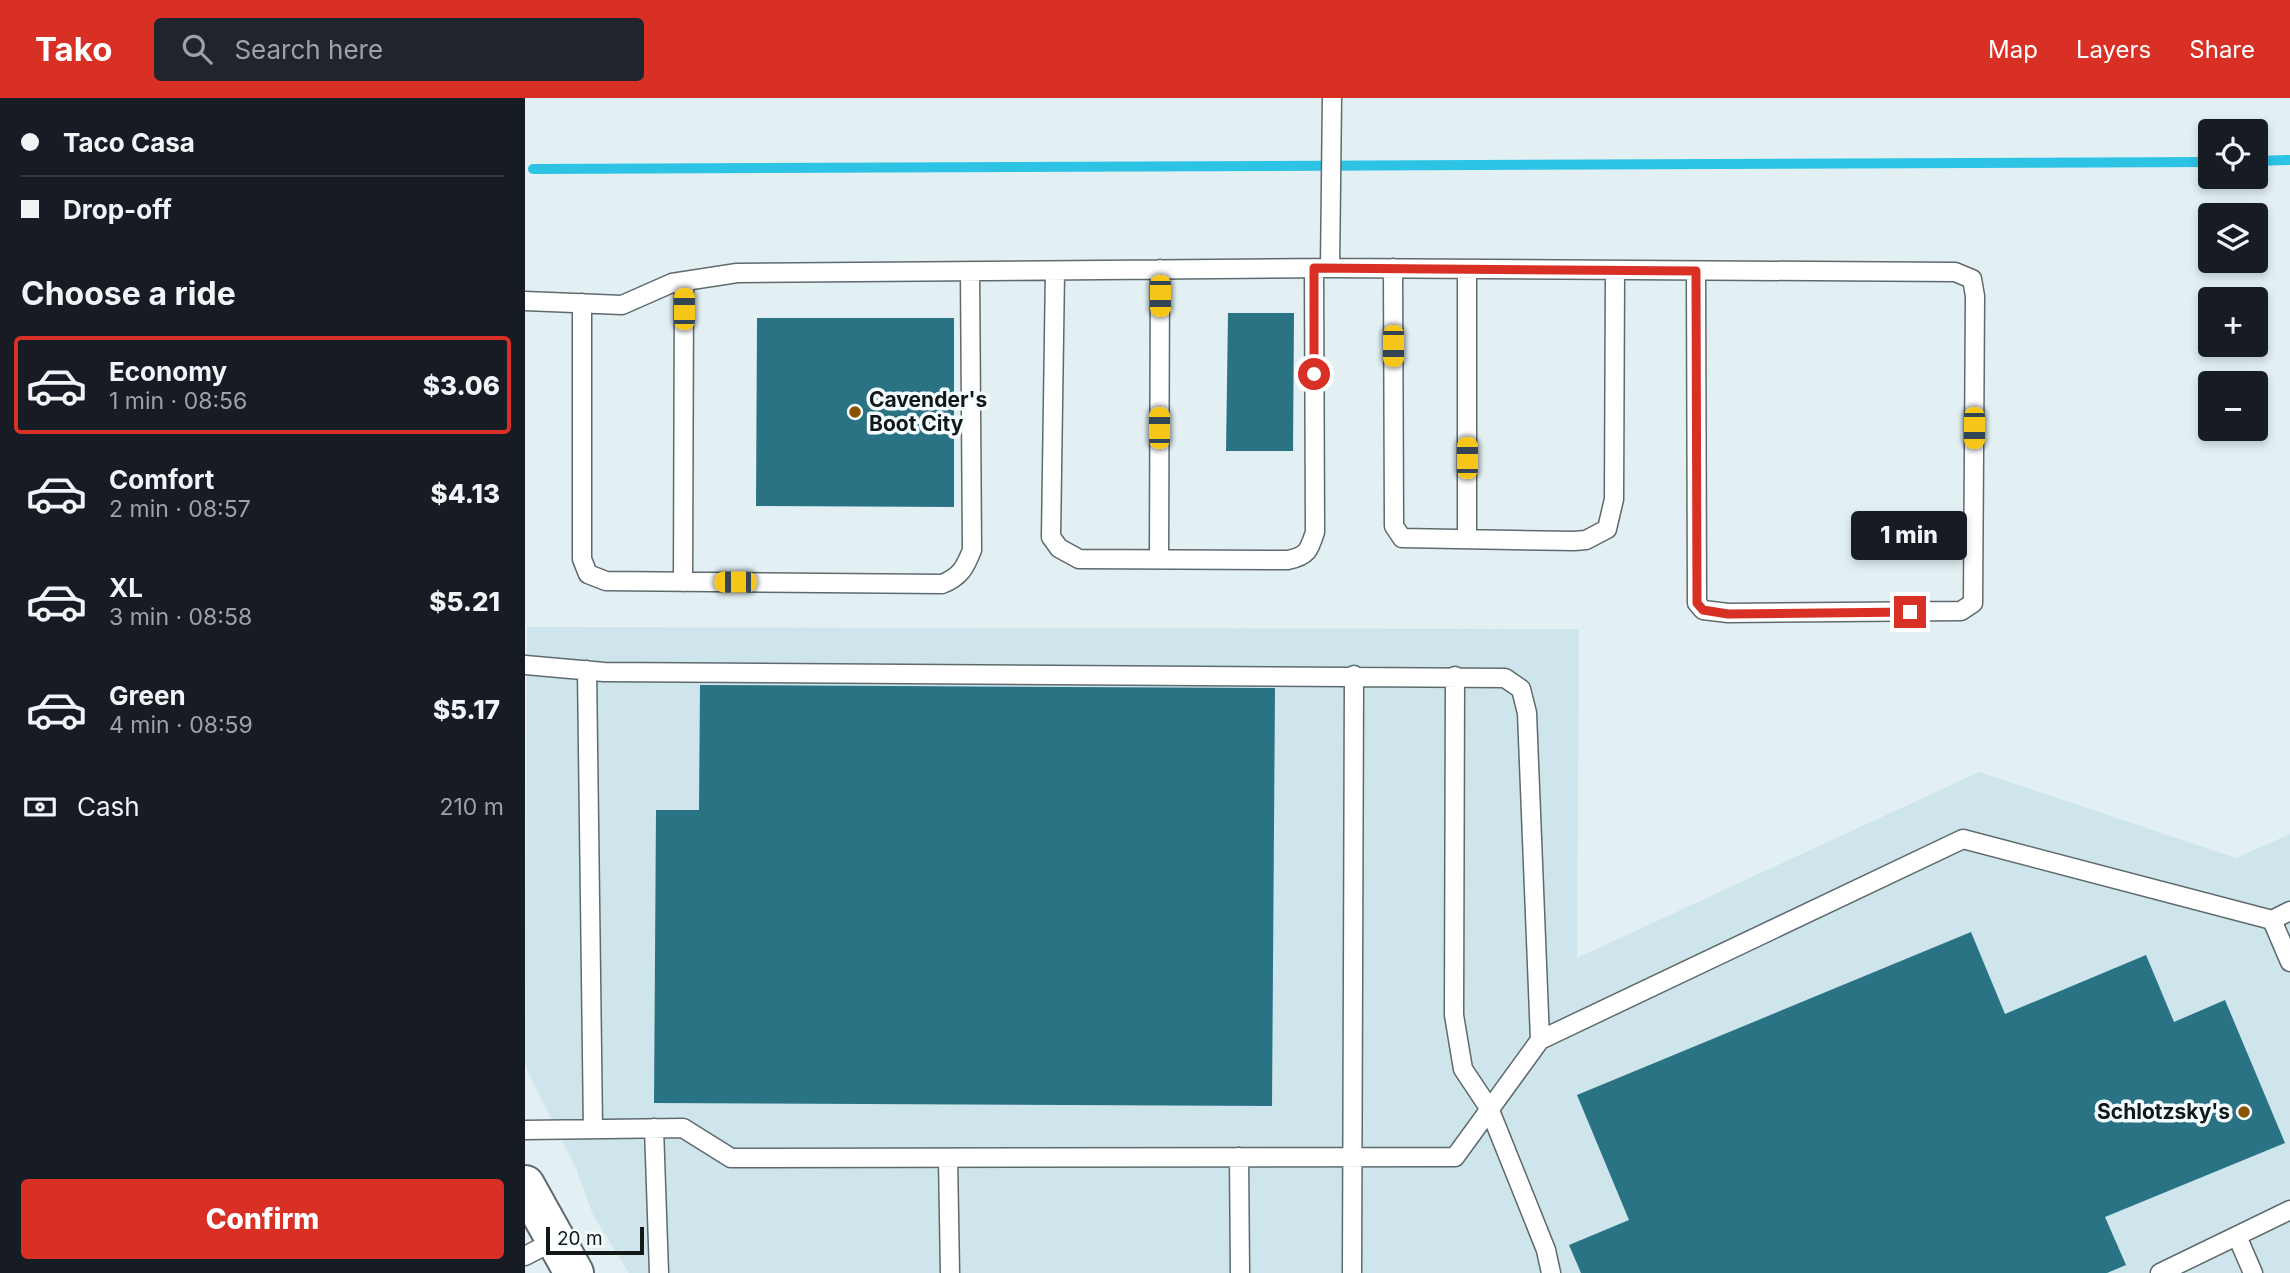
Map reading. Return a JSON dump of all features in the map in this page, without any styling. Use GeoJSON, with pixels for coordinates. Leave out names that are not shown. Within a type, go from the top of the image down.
{"type":"FeatureCollection","features":[{"type":"Feature","properties":{"kind":"street"},"geometry":{"type":"LineString","coordinates":[[525,1185],[540,1248],[574,1273]]}},
{"type":"Feature","properties":{"kind":"lane"},"geometry":{"type":"LineString","coordinates":[[1055,271],[1051,537],[1059,548],[1079,559],[1299,558],[1309,550],[1315,532],[1322,268],[1332,98]]}},
{"type":"Feature","properties":{"kind":"lane"},"geometry":{"type":"LineString","coordinates":[[525,301],[622,305],[672,283],[737,273],[1322,268],[1955,272],[1972,279],[1975,296],[1973,603],[1962,611],[1728,614],[1703,610],[1697,603],[1696,271]]}},
{"type":"Feature","properties":{"kind":"lane"},"geometry":{"type":"LineString","coordinates":[[1393,268],[1394,526],[1402,538],[1574,541],[1586,540],[1607,528],[1614,499],[1615,271]]}},
{"type":"Feature","properties":{"kind":"lane"},"geometry":{"type":"LineString","coordinates":[[1467,269],[1467,539]]}},
{"type":"Feature","properties":{"kind":"lane"},"geometry":{"type":"LineString","coordinates":[[1159,559],[1160,270]]}},
{"type":"Feature","properties":{"kind":"lane"},"geometry":{"type":"LineString","coordinates":[[582,303],[582,559],[588,574],[606,581],[942,584],[956,579],[965,568],[972,550],[969,271]]}},
{"type":"Feature","properties":{"kind":"lane"},"geometry":{"type":"LineString","coordinates":[[683,582],[684,282]]}},
{"type":"Feature","properties":{"kind":"lane"},"geometry":{"type":"LineString","coordinates":[[525,666],[587,670],[1506,678],[1521,688],[1527,713],[1540,1040]]}},
{"type":"Feature","properties":{"kind":"lane"},"geometry":{"type":"LineString","coordinates":[[587,670],[593,1129]]}},
{"type":"Feature","properties":{"kind":"lane"},"geometry":{"type":"LineString","coordinates":[[1352,1273],[1354,675]]}},
{"type":"Feature","properties":{"kind":"lane"},"geometry":{"type":"LineString","coordinates":[[1455,677],[1454,1015],[1464,1069],[1489,1108],[1546,1250],[1551,1273]]}},
{"type":"Feature","properties":{"kind":"lane"},"geometry":{"type":"LineString","coordinates":[[525,1130],[683,1128],[731,1158],[1455,1157],[1540,1040],[1963,839],[2272,920],[2290,911]]}},
{"type":"Feature","properties":{"kind":"lane"},"geometry":{"type":"LineString","coordinates":[[2272,920],[2290,962]]}},
{"type":"Feature","properties":{"kind":"lane"},"geometry":{"type":"LineString","coordinates":[[654,1128],[659,1273]]}},
{"type":"Feature","properties":{"kind":"lane"},"geometry":{"type":"LineString","coordinates":[[1239,1157],[1240,1273]]}},
{"type":"Feature","properties":{"kind":"lane"},"geometry":{"type":"LineString","coordinates":[[948,1158],[950,1273]]}},
{"type":"Feature","properties":{"kind":"lane"},"geometry":{"type":"LineString","coordinates":[[2160,1273],[2290,1210]]}},
{"type":"Feature","properties":{"kind":"lane"},"geometry":{"type":"LineString","coordinates":[[2237,1236],[2253,1273]]}},
{"type":"Feature","properties":{"kind":"shaded area"},"geometry":{"type":"Polygon","coordinates":[[[527,627],[1579,629],[1577,958],[1979,772],[2236,858],[2290,834],[2290,1273],[629,1273],[593,1215],[576,1168],[527,1070],[525,1060],[527,627]]]}},
{"type":"Feature","properties":{"kind":"building"},"geometry":{"type":"Polygon","coordinates":[[[1228,313],[1294,313],[1293,451],[1226,451],[1228,313]]]}},
{"type":"Feature","properties":{"kind":"building","name":"Cavender's Boot City"},"geometry":{"type":"Polygon","coordinates":[[[757,318],[954,318],[954,507],[756,506],[757,318]]]}},
{"type":"Feature","properties":{"kind":"building"},"geometry":{"type":"Polygon","coordinates":[[[700,685],[1275,688],[1272,1106],[654,1103],[656,810],[699,810],[700,685]]]}},
{"type":"Feature","properties":{"kind":"building"},"geometry":{"type":"Polygon","coordinates":[[[1971,932],[2005,1014],[2146,955],[2174,1022],[2225,1000],[2285,1143],[2105,1217],[2126,1265],[2107,1273],[1581,1273],[1569,1245],[1629,1220],[1577,1095],[1971,932]]]}},
{"type":"Feature","properties":{"kind":"waterway"},"geometry":{"type":"LineString","coordinates":[[2268,161],[2290,160]]}},
{"type":"Feature","properties":{"kind":"waterway"},"geometry":{"type":"LineString","coordinates":[[533,169],[2198,162]]}},
{"type":"Feature","properties":{"kind":"place","name":"Cavender's Boot City"},"geometry":{"type":"Point","coordinates":[855,412]}},
{"type":"Feature","properties":{"kind":"place","name":"Schlotzsky's"},"geometry":{"type":"Point","coordinates":[2244,1112]}},
{"type":"Feature","properties":{"kind":"route"},"geometry":{"type":"LineString","coordinates":[[1314,374],[1314,268],[1696,271],[1697,603],[1703,610],[1728,614],[1910,612]]}}]}
